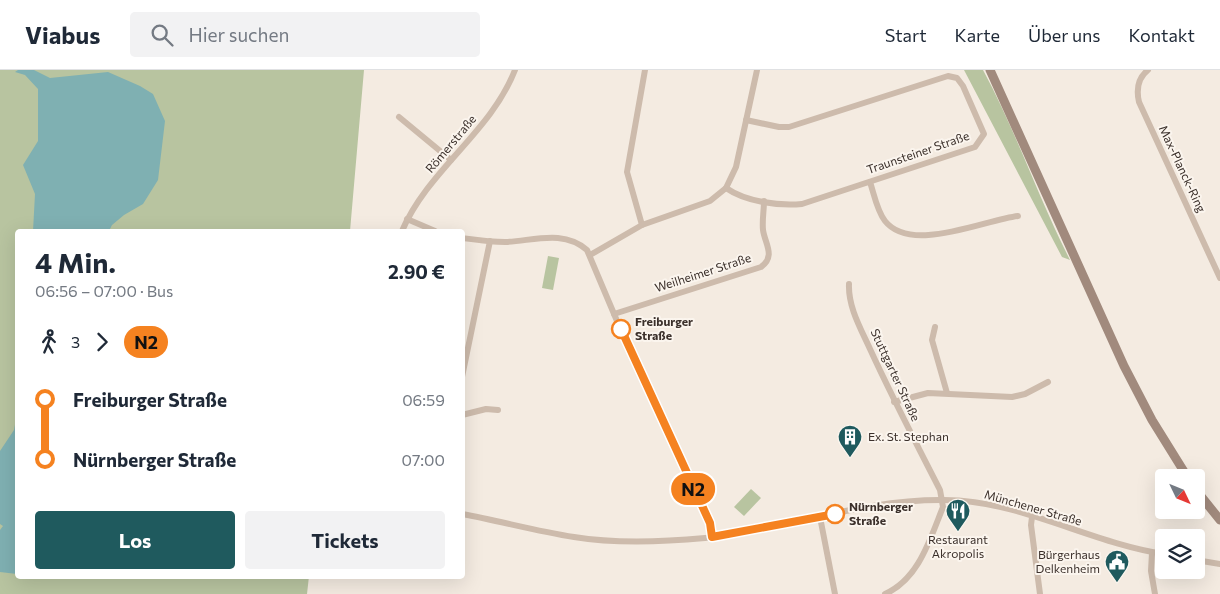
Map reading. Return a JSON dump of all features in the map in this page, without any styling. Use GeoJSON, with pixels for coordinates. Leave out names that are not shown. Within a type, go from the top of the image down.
{"type":"FeatureCollection","features":[{"type":"Feature","properties":{"kind":"main road"},"geometry":{"type":"LineString","coordinates":[[990,70],[1124,366],[1152,420],[1182,469]]}},
{"type":"Feature","properties":{"kind":"main road"},"geometry":{"type":"LineString","coordinates":[[1205,501],[1220,520]]}},
{"type":"Feature","properties":{"kind":"street","name":"Römerstraße"},"geometry":{"type":"LineString","coordinates":[[403,229],[422,195],[502,97],[515,70]]}},
{"type":"Feature","properties":{"kind":"street"},"geometry":{"type":"LineString","coordinates":[[642,225],[627,172],[645,70]]}},
{"type":"Feature","properties":{"kind":"street"},"geometry":{"type":"LineString","coordinates":[[590,255],[642,225],[710,201],[726,188],[736,167],[757,70]]}},
{"type":"Feature","properties":{"kind":"street","name":"Max-Planck-Ring"},"geometry":{"type":"LineString","coordinates":[[1148,70],[1138,83],[1137,93],[1139,102],[1220,278]]}},
{"type":"Feature","properties":{"kind":"street","name":"Traunsteiner Straße"},"geometry":{"type":"LineString","coordinates":[[726,188],[736,195],[764,201],[787,205],[802,204],[979,144],[984,129],[960,81],[948,76],[789,126],[779,127],[746,120]]}},
{"type":"Feature","properties":{"kind":"street"},"geometry":{"type":"LineString","coordinates":[[399,117],[451,160]]}},
{"type":"Feature","properties":{"kind":"street"},"geometry":{"type":"LineString","coordinates":[[870,182],[884,219],[892,228],[907,234],[948,233],[1018,216]]}},
{"type":"Feature","properties":{"kind":"street","name":"Weilheimer Straße"},"geometry":{"type":"LineString","coordinates":[[614,314],[761,267],[766,263],[770,252],[763,232],[764,201]]}},
{"type":"Feature","properties":{"kind":"street"},"geometry":{"type":"LineString","coordinates":[[407,219],[430,229]]}},
{"type":"Feature","properties":{"kind":"street"},"geometry":{"type":"LineString","coordinates":[[465,238],[490,241],[548,237],[575,242],[590,255],[614,314],[710,523],[712,537]]}},
{"type":"Feature","properties":{"kind":"street"},"geometry":{"type":"LineString","coordinates":[[465,362],[490,241]]}},
{"type":"Feature","properties":{"kind":"street","name":"Stuttgarter Straße"},"geometry":{"type":"LineString","coordinates":[[849,284],[850,301],[894,402],[940,490],[943,500]]}},
{"type":"Feature","properties":{"kind":"street"},"geometry":{"type":"LineString","coordinates":[[935,327],[932,340],[947,393]]}},
{"type":"Feature","properties":{"kind":"street"},"geometry":{"type":"LineString","coordinates":[[894,402],[915,395],[947,393],[1012,397],[1048,382]]}},
{"type":"Feature","properties":{"kind":"street"},"geometry":{"type":"LineString","coordinates":[[465,414],[486,409],[498,410]]}},
{"type":"Feature","properties":{"kind":"street"},"geometry":{"type":"LineString","coordinates":[[885,594],[899,584],[922,558],[943,507],[943,500]]}},
{"type":"Feature","properties":{"kind":"street","name":"Münchener Straße"},"geometry":{"type":"LineString","coordinates":[[465,515],[572,537],[615,542],[666,541],[712,537],[898,502],[943,500],[989,505],[1110,543],[1155,553]]}},
{"type":"Feature","properties":{"kind":"street"},"geometry":{"type":"LineString","coordinates":[[820,517],[835,594]]}},
{"type":"Feature","properties":{"kind":"street"},"geometry":{"type":"LineString","coordinates":[[1032,517],[1031,525],[1040,594]]}},
{"type":"Feature","properties":{"kind":"street"},"geometry":{"type":"LineString","coordinates":[[1152,553],[1151,571],[1155,594]]}},
{"type":"Feature","properties":{"kind":"street"},"geometry":{"type":"LineString","coordinates":[[1205,562],[1220,564]]}},
{"type":"Feature","properties":{"kind":"green space"},"geometry":{"type":"Polygon","coordinates":[[[0,70],[364,70],[350,229],[15,229],[15,579],[309,579],[307,594],[0,594],[0,70]]]}},
{"type":"Feature","properties":{"kind":"green space"},"geometry":{"type":"Polygon","coordinates":[[[964,70],[983,70],[1070,260],[1062,257],[964,70]]]}},
{"type":"Feature","properties":{"kind":"green space"},"geometry":{"type":"Polygon","coordinates":[[[548,256],[559,258],[553,290],[542,288],[548,256]]]}},
{"type":"Feature","properties":{"kind":"green space"},"geometry":{"type":"Polygon","coordinates":[[[751,489],[761,498],[744,516],[734,507],[751,489]]]}},
{"type":"Feature","properties":{"kind":"water"},"geometry":{"type":"Polygon","coordinates":[[[18,70],[34,70],[50,78],[108,72],[153,94],[165,121],[158,180],[143,204],[124,215],[110,229],[33,229],[35,194],[23,165],[38,141],[38,89],[25,75],[15,72],[18,70]]]}},
{"type":"Feature","properties":{"kind":"water"},"geometry":{"type":"Polygon","coordinates":[[[15,425],[15,574],[0,572],[0,530],[3,526],[0,524],[0,451],[14,430],[15,425]]]}},
{"type":"Feature","properties":{"kind":"bus line","name":"N2"},"geometry":{"type":"LineString","coordinates":[[621,329],[667,433],[710,523],[712,537],[835,514]]}},
{"type":"Feature","properties":{"kind":"place","name":"Freiburger Straße"},"geometry":{"type":"Point","coordinates":[621,329]}},
{"type":"Feature","properties":{"kind":"place","name":"Ex. St. Stephan"},"geometry":{"type":"Point","coordinates":[850,458]}},
{"type":"Feature","properties":{"kind":"place","name":"Nürnberger Straße"},"geometry":{"type":"Point","coordinates":[835,514]}},
{"type":"Feature","properties":{"kind":"place","name":"Restaurant Akropolis"},"geometry":{"type":"Point","coordinates":[958,532]}},
{"type":"Feature","properties":{"kind":"place","name":"Bürgerhaus Delkenheim"},"geometry":{"type":"Point","coordinates":[1117,583]}}]}
